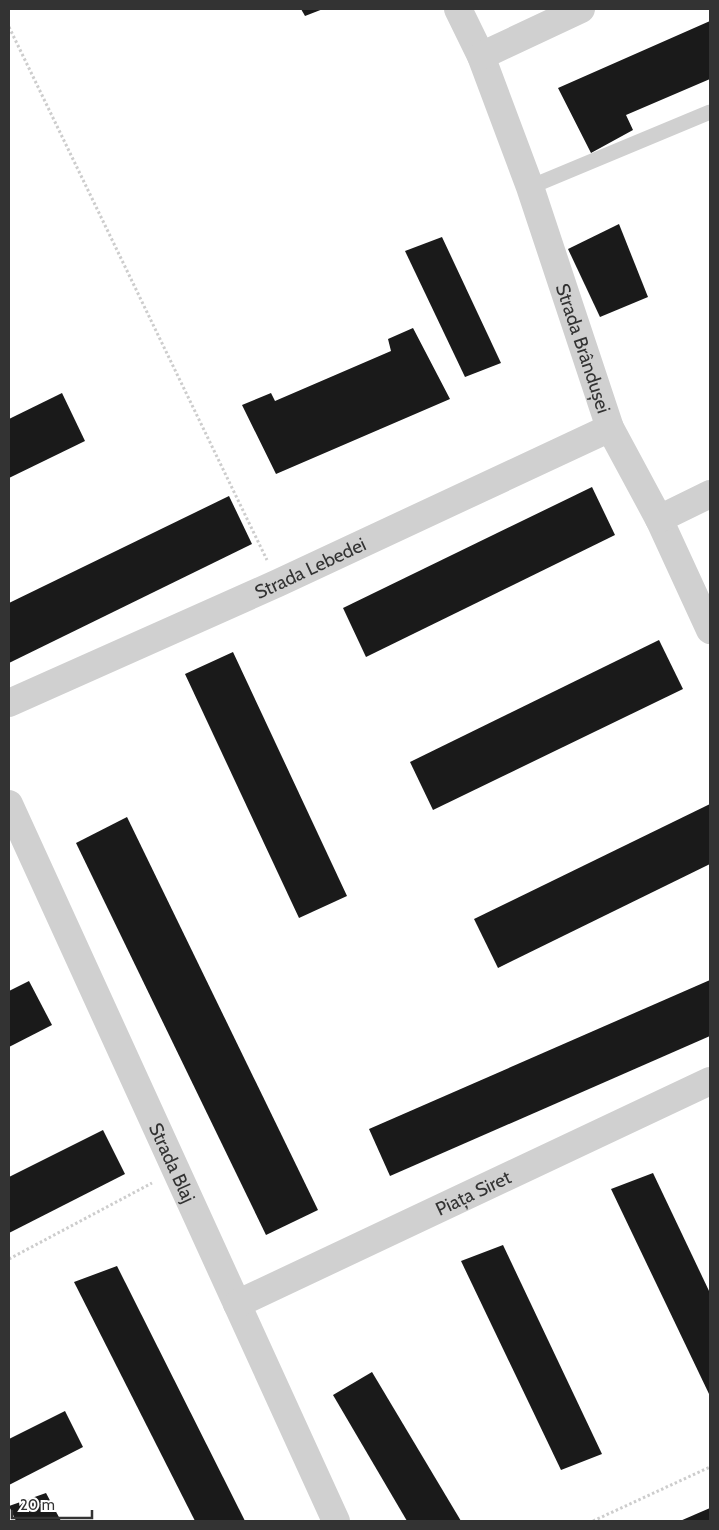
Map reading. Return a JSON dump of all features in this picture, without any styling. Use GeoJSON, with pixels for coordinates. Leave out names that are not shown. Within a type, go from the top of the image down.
{"type":"FeatureCollection","features":[{"type":"Feature","properties":{"kind":"street","name":"Strada Brândușei"},"geometry":{"type":"LineString","coordinates":[[458,9],[481,56],[530,187],[610,428],[658,518],[710,630]]}},
{"type":"Feature","properties":{"kind":"street"},"geometry":{"type":"LineString","coordinates":[[481,56],[581,9]]}},
{"type":"Feature","properties":{"kind":"street","name":"Strada Lebedei"},"geometry":{"type":"LineString","coordinates":[[9,703],[278,583],[610,428]]}},
{"type":"Feature","properties":{"kind":"street"},"geometry":{"type":"LineString","coordinates":[[658,518],[710,494]]}},
{"type":"Feature","properties":{"kind":"street","name":"Strada Blaj"},"geometry":{"type":"LineString","coordinates":[[9,804],[336,1521]]}},
{"type":"Feature","properties":{"kind":"street","name":"Piața Siret"},"geometry":{"type":"LineString","coordinates":[[236,1304],[710,1081]]}},
{"type":"Feature","properties":{"kind":"lane"},"geometry":{"type":"LineString","coordinates":[[530,187],[710,112]]}},
{"type":"Feature","properties":{"kind":"path"},"geometry":{"type":"LineString","coordinates":[[9,27],[278,583]]}},
{"type":"Feature","properties":{"kind":"path"},"geometry":{"type":"LineString","coordinates":[[9,1259],[176,1171]]}},
{"type":"Feature","properties":{"kind":"path"},"geometry":{"type":"LineString","coordinates":[[593,1521],[710,1467]]}},
{"type":"Feature","properties":{"kind":"building"},"geometry":{"type":"Polygon","coordinates":[[[301,9],[323,9],[305,16],[301,9]]]}},
{"type":"Feature","properties":{"kind":"building"},"geometry":{"type":"Polygon","coordinates":[[[710,21],[710,79],[626,115],[633,130],[591,153],[558,88],[710,21]]]}},
{"type":"Feature","properties":{"kind":"building"},"geometry":{"type":"Polygon","coordinates":[[[619,224],[648,297],[600,317],[568,249],[619,224]]]}},
{"type":"Feature","properties":{"kind":"building"},"geometry":{"type":"Polygon","coordinates":[[[442,237],[501,363],[465,377],[405,251],[442,237]]]}},
{"type":"Feature","properties":{"kind":"building"},"geometry":{"type":"Polygon","coordinates":[[[413,328],[450,399],[276,474],[242,405],[271,393],[275,401],[391,351],[388,339],[413,328]]]}},
{"type":"Feature","properties":{"kind":"building"},"geometry":{"type":"Polygon","coordinates":[[[62,393],[85,441],[9,478],[9,419],[62,393]]]}},
{"type":"Feature","properties":{"kind":"building"},"geometry":{"type":"Polygon","coordinates":[[[592,487],[615,535],[366,657],[343,608],[592,487]]]}},
{"type":"Feature","properties":{"kind":"building"},"geometry":{"type":"Polygon","coordinates":[[[229,496],[252,544],[9,663],[9,603],[229,496]]]}},
{"type":"Feature","properties":{"kind":"building"},"geometry":{"type":"Polygon","coordinates":[[[659,640],[683,689],[433,810],[410,762],[659,640]]]}},
{"type":"Feature","properties":{"kind":"building"},"geometry":{"type":"Polygon","coordinates":[[[233,652],[347,896],[299,918],[185,674],[233,652]]]}},
{"type":"Feature","properties":{"kind":"building"},"geometry":{"type":"Polygon","coordinates":[[[710,804],[710,864],[498,968],[474,919],[710,804]]]}},
{"type":"Feature","properties":{"kind":"building"},"geometry":{"type":"Polygon","coordinates":[[[127,817],[318,1210],[266,1235],[76,843],[127,817]]]}},
{"type":"Feature","properties":{"kind":"building"},"geometry":{"type":"Polygon","coordinates":[[[710,980],[710,1036],[390,1176],[369,1129],[710,980]]]}},
{"type":"Feature","properties":{"kind":"building"},"geometry":{"type":"Polygon","coordinates":[[[29,981],[52,1025],[9,1047],[9,991],[29,981]]]}},
{"type":"Feature","properties":{"kind":"building"},"geometry":{"type":"Polygon","coordinates":[[[103,1130],[125,1174],[9,1233],[9,1177],[103,1130]]]}},
{"type":"Feature","properties":{"kind":"building"},"geometry":{"type":"Polygon","coordinates":[[[653,1173],[710,1293],[710,1396],[611,1189],[653,1173]]]}},
{"type":"Feature","properties":{"kind":"building"},"geometry":{"type":"Polygon","coordinates":[[[503,1245],[602,1454],[561,1470],[461,1261],[503,1245]]]}},
{"type":"Feature","properties":{"kind":"building"},"geometry":{"type":"Polygon","coordinates":[[[117,1266],[245,1521],[195,1521],[74,1282],[117,1266]]]}},
{"type":"Feature","properties":{"kind":"building"},"geometry":{"type":"Polygon","coordinates":[[[372,1372],[461,1521],[407,1521],[333,1395],[372,1372]]]}},
{"type":"Feature","properties":{"kind":"building"},"geometry":{"type":"Polygon","coordinates":[[[65,1411],[83,1447],[9,1485],[9,1439],[65,1411]]]}},
{"type":"Feature","properties":{"kind":"building"},"geometry":{"type":"Polygon","coordinates":[[[46,1493],[61,1521],[16,1521],[9,1506],[46,1493]]]}},
{"type":"Feature","properties":{"kind":"building"},"geometry":{"type":"Polygon","coordinates":[[[710,1508],[710,1521],[680,1521],[710,1508]]]}}]}
